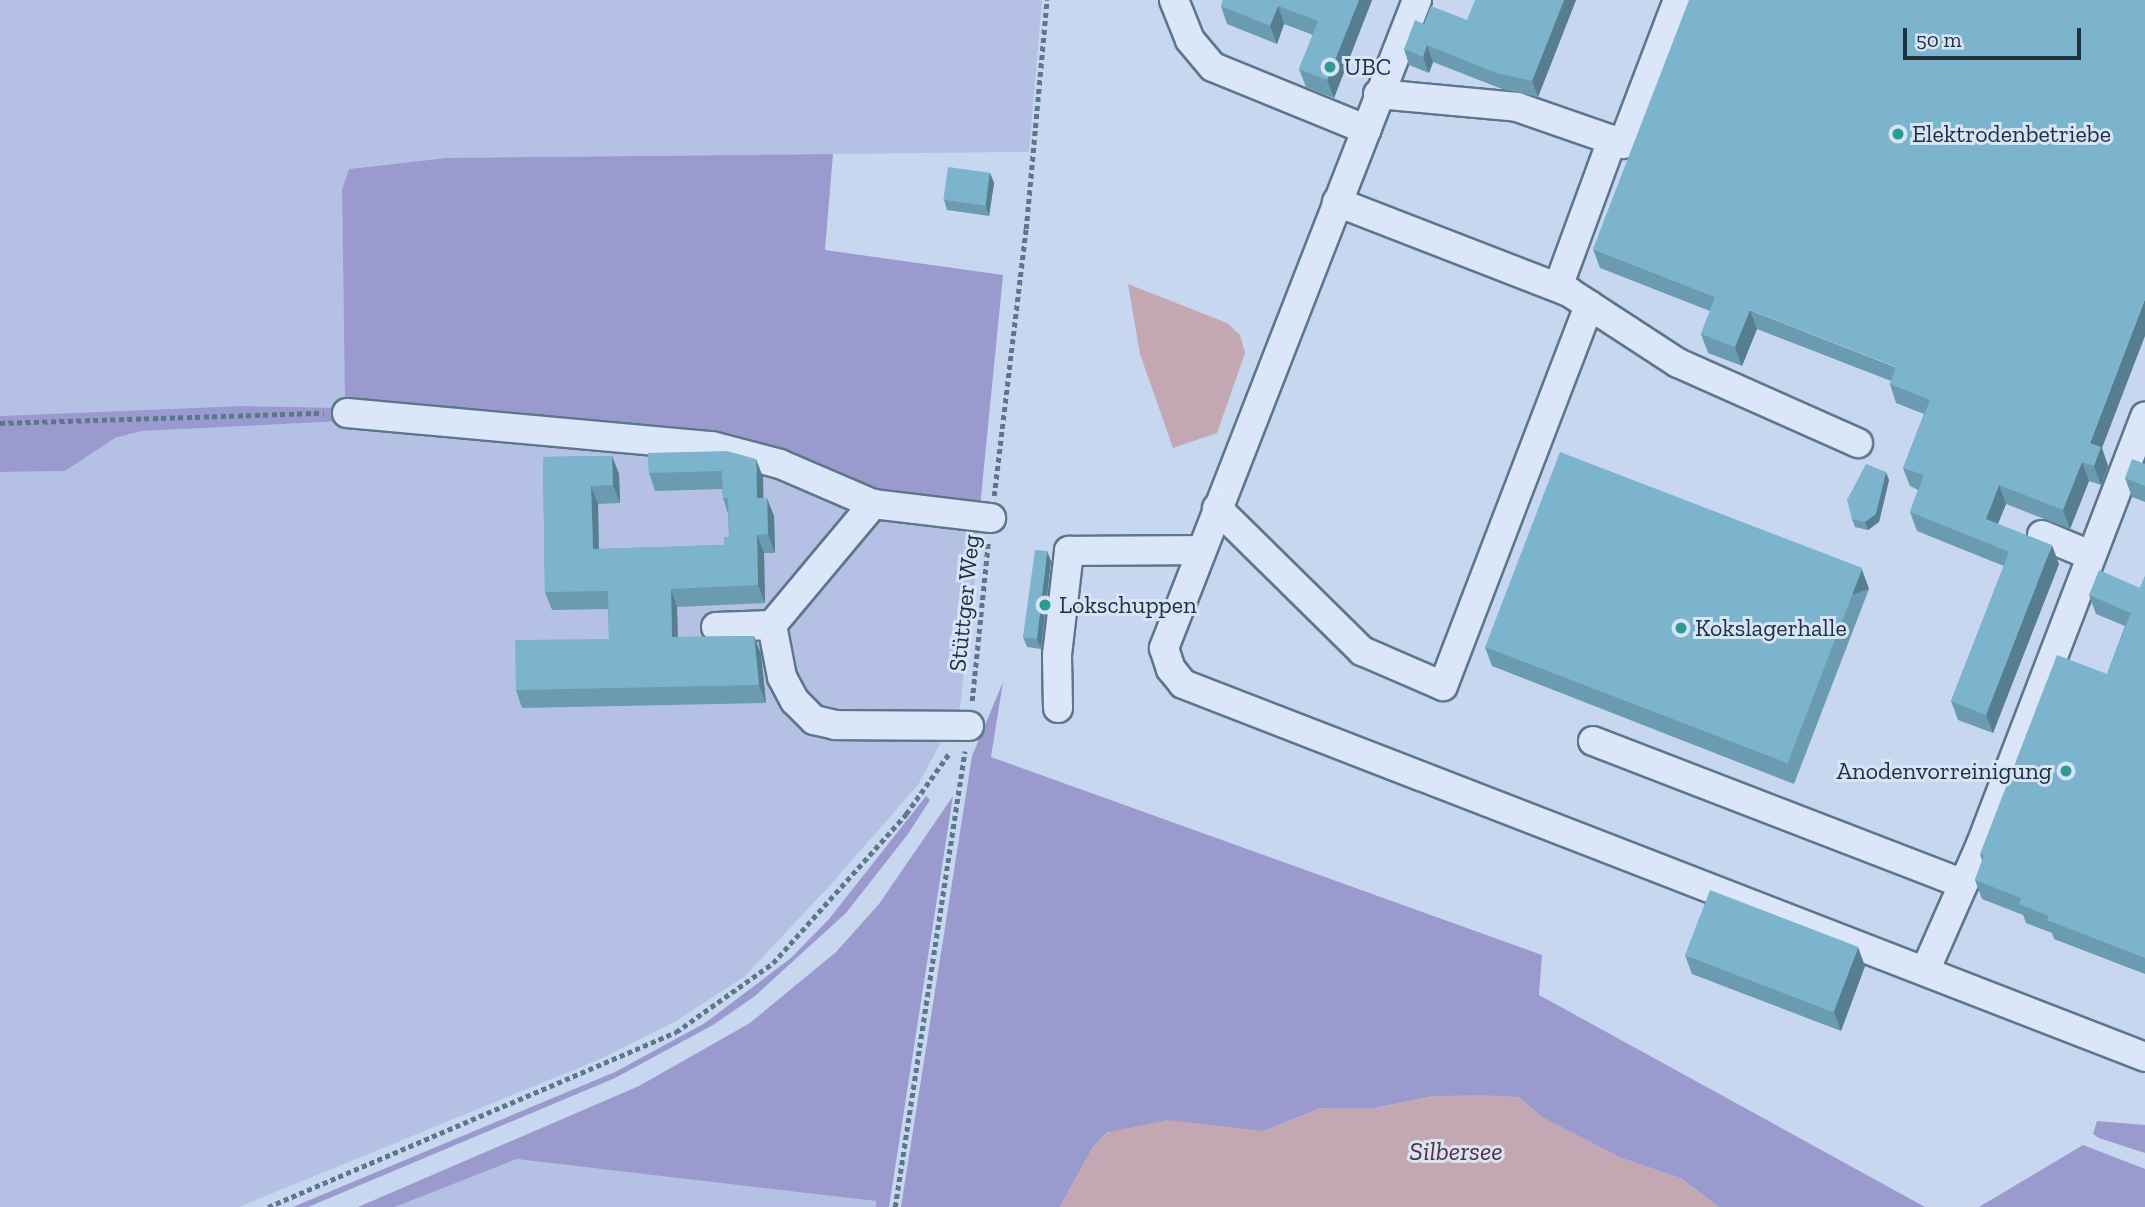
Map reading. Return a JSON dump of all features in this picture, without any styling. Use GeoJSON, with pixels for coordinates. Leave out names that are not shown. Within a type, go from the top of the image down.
{"type":"FeatureCollection","features":[{"type":"Feature","properties":{"kind":"lane"},"geometry":{"type":"LineString","coordinates":[[1174,0],[1190,40],[1213,67],[1367,130]]}},
{"type":"Feature","properties":{"kind":"lane"},"geometry":{"type":"LineString","coordinates":[[1417,0],[1378,94],[1367,130],[1200,550],[1164,648],[1183,684],[2145,1057]]}},
{"type":"Feature","properties":{"kind":"lane"},"geometry":{"type":"LineString","coordinates":[[1378,94],[1517,107],[1623,144],[1678,0]]}},
{"type":"Feature","properties":{"kind":"lane"},"geometry":{"type":"LineString","coordinates":[[1558,287],[1612,140]]}},
{"type":"Feature","properties":{"kind":"lane"},"geometry":{"type":"LineString","coordinates":[[1337,202],[1558,287],[1678,363],[1858,443]]}},
{"type":"Feature","properties":{"kind":"lane"},"geometry":{"type":"LineString","coordinates":[[1217,508],[1362,651],[1443,686],[1589,305]]}},
{"type":"Feature","properties":{"kind":"lane"},"geometry":{"type":"LineString","coordinates":[[347,413],[712,446],[780,464],[873,505],[991,518]]}},
{"type":"Feature","properties":{"kind":"lane"},"geometry":{"type":"LineString","coordinates":[[1925,971],[1963,884],[2145,416]]}},
{"type":"Feature","properties":{"kind":"lane"},"geometry":{"type":"LineString","coordinates":[[716,627],[772,625],[873,505]]}},
{"type":"Feature","properties":{"kind":"lane"},"geometry":{"type":"LineString","coordinates":[[2042,535],[2090,555]]}},
{"type":"Feature","properties":{"kind":"lane"},"geometry":{"type":"LineString","coordinates":[[1058,708],[1057,655],[1069,551],[1200,550]]}},
{"type":"Feature","properties":{"kind":"lane"},"geometry":{"type":"LineString","coordinates":[[772,625],[782,677],[795,701],[814,720],[835,725],[969,726]]}},
{"type":"Feature","properties":{"kind":"lane"},"geometry":{"type":"LineString","coordinates":[[1593,741],[1963,884]]}},
{"type":"Feature","properties":{"kind":"path","name":"Stüttger Weg"},"geometry":{"type":"LineString","coordinates":[[895,1207],[969,726],[1026,229],[1047,0]]}},
{"type":"Feature","properties":{"kind":"path"},"geometry":{"type":"LineString","coordinates":[[0,423],[347,413]]}},
{"type":"Feature","properties":{"kind":"path"},"geometry":{"type":"LineString","coordinates":[[268,1207],[676,1032],[773,963],[873,851],[969,726]]}},
{"type":"Feature","properties":{"kind":"shaded area"},"geometry":{"type":"Polygon","coordinates":[[[0,0],[1042,0],[1029,152],[446,158],[349,169],[342,189],[345,408],[241,406],[0,416],[0,0]]]}},
{"type":"Feature","properties":{"kind":"shaded area"},"geometry":{"type":"Polygon","coordinates":[[[833,154],[825,250],[1003,275],[980,507],[856,491],[785,457],[345,421],[142,431],[115,438],[65,471],[0,472],[0,416],[241,406],[345,408],[342,189],[349,169],[446,158],[833,154]]]}},
{"type":"Feature","properties":{"kind":"shaded area"},"geometry":{"type":"Polygon","coordinates":[[[345,421],[712,453],[981,525],[960,707],[918,785],[832,883],[744,977],[673,1023],[598,1060],[239,1207],[0,1207],[0,472],[65,471],[115,438],[142,431],[345,421]]]}},
{"type":"Feature","properties":{"kind":"shaded area"},"geometry":{"type":"Polygon","coordinates":[[[1003,682],[991,757],[1542,955],[1539,995],[1925,1207],[1719,1207],[1680,1178],[1621,1158],[1543,1118],[1518,1097],[1434,1096],[1375,1108],[1321,1108],[1264,1131],[1108,1132],[1093,1147],[1060,1207],[901,1207],[972,756],[1003,682]]]}},
{"type":"Feature","properties":{"kind":"shaded area"},"geometry":{"type":"Polygon","coordinates":[[[926,796],[930,800],[908,834],[846,913],[755,996],[713,1025],[615,1078],[308,1207],[293,1207],[615,1072],[705,1023],[791,958],[829,919],[926,796]]]}},
{"type":"Feature","properties":{"kind":"shaded area"},"geometry":{"type":"Polygon","coordinates":[[[953,796],[889,1207],[876,1207],[876,1201],[517,1159],[395,1207],[358,1207],[639,1086],[750,1023],[836,952],[879,904],[953,796]]]}},
{"type":"Feature","properties":{"kind":"shaded area"},"geometry":{"type":"Polygon","coordinates":[[[2097,1121],[2145,1125],[2145,1153],[2093,1134],[2097,1121]]]}},
{"type":"Feature","properties":{"kind":"shaded area"},"geometry":{"type":"Polygon","coordinates":[[[2083,1145],[2145,1169],[2145,1207],[1979,1207],[2083,1145]]]}},
{"type":"Feature","properties":{"kind":"shaded area"},"geometry":{"type":"Polygon","coordinates":[[[517,1159],[877,1201],[876,1207],[395,1207],[517,1159]]]}},
{"type":"Feature","properties":{"kind":"water"},"geometry":{"type":"Polygon","coordinates":[[[1128,284],[1227,323],[1240,335],[1245,353],[1217,433],[1173,448],[1140,354],[1128,284]]]}},
{"type":"Feature","properties":{"kind":"water","name":"Silbersee"},"geometry":{"type":"Polygon","coordinates":[[[1434,1096],[1518,1097],[1543,1118],[1621,1158],[1680,1178],[1719,1207],[1060,1207],[1093,1147],[1109,1132],[1168,1120],[1264,1131],[1321,1108],[1375,1108],[1434,1096]]]}},
{"type":"Feature","properties":{"kind":"building"},"geometry":{"type":"Polygon","coordinates":[[[1223,0],[1359,0],[1327,80],[1299,69],[1318,21],[1278,6],[1270,26],[1221,6],[1223,0]]]}},
{"type":"Feature","properties":{"kind":"building"},"geometry":{"type":"Polygon","coordinates":[[[1475,0],[1564,0],[1532,81],[1496,73],[1427,45],[1423,57],[1404,49],[1415,20],[1424,24],[1431,6],[1467,20],[1475,0]]]}},
{"type":"Feature","properties":{"kind":"building","name":"Elektrodenbetriebe"},"geometry":{"type":"Polygon","coordinates":[[[1689,0],[2145,0],[2145,299],[2090,443],[2101,447],[2094,466],[2082,462],[2063,510],[1999,485],[1986,519],[2052,545],[1986,715],[1951,701],[2009,552],[1910,512],[1924,475],[1903,468],[1930,400],[1890,384],[1896,367],[1750,310],[1735,347],[1701,334],[1715,297],[1593,249],[1689,0]]]}},
{"type":"Feature","properties":{"kind":"building"},"geometry":{"type":"Polygon","coordinates":[[[948,167],[990,173],[985,206],[943,200],[948,167]]]}},
{"type":"Feature","properties":{"kind":"building"},"geometry":{"type":"Polygon","coordinates":[[[727,451],[756,459],[757,498],[767,498],[768,534],[757,535],[758,585],[671,589],[672,637],[754,636],[759,685],[516,690],[515,640],[609,639],[608,591],[545,592],[543,457],[612,456],[613,485],[591,486],[593,549],[724,545],[724,537],[729,537],[728,498],[723,498],[722,471],[649,473],[648,453],[727,451]]]}},
{"type":"Feature","properties":{"kind":"building","name":"Kokslagerhalle"},"geometry":{"type":"Polygon","coordinates":[[[1560,452],[1862,568],[1788,763],[1485,647],[1560,452]]]}},
{"type":"Feature","properties":{"kind":"building"},"geometry":{"type":"Polygon","coordinates":[[[2132,459],[2145,464],[2145,486],[2125,478],[2132,459]]]}},
{"type":"Feature","properties":{"kind":"building"},"geometry":{"type":"Polygon","coordinates":[[[1866,464],[1886,472],[1876,514],[1865,522],[1852,519],[1847,500],[1866,464]]]}},
{"type":"Feature","properties":{"kind":"building"},"geometry":{"type":"Polygon","coordinates":[[[1035,550],[1047,551],[1037,639],[1023,637],[1035,550]]]}},
{"type":"Feature","properties":{"kind":"building"},"geometry":{"type":"Polygon","coordinates":[[[2099,570],[2140,588],[2145,576],[2145,958],[2047,920],[2049,916],[2019,904],[2021,898],[1975,880],[1984,855],[1980,854],[2057,655],[2107,674],[2131,613],[2089,595],[2099,570]]]}},
{"type":"Feature","properties":{"kind":"building"},"geometry":{"type":"Polygon","coordinates":[[[1710,890],[1858,947],[1833,1012],[1685,955],[1710,890]]]}},
{"type":"Feature","properties":{"kind":"place","name":"UBC"},"geometry":{"type":"Point","coordinates":[1330,67]}},
{"type":"Feature","properties":{"kind":"place","name":"Elektrodenbetriebe"},"geometry":{"type":"Point","coordinates":[1898,134]}},
{"type":"Feature","properties":{"kind":"place","name":"Lokschuppen"},"geometry":{"type":"Point","coordinates":[1045,605]}},
{"type":"Feature","properties":{"kind":"place","name":"Kokslagerhalle"},"geometry":{"type":"Point","coordinates":[1681,628]}},
{"type":"Feature","properties":{"kind":"place","name":"Anodenvorreinigung"},"geometry":{"type":"Point","coordinates":[2066,771]}}]}
